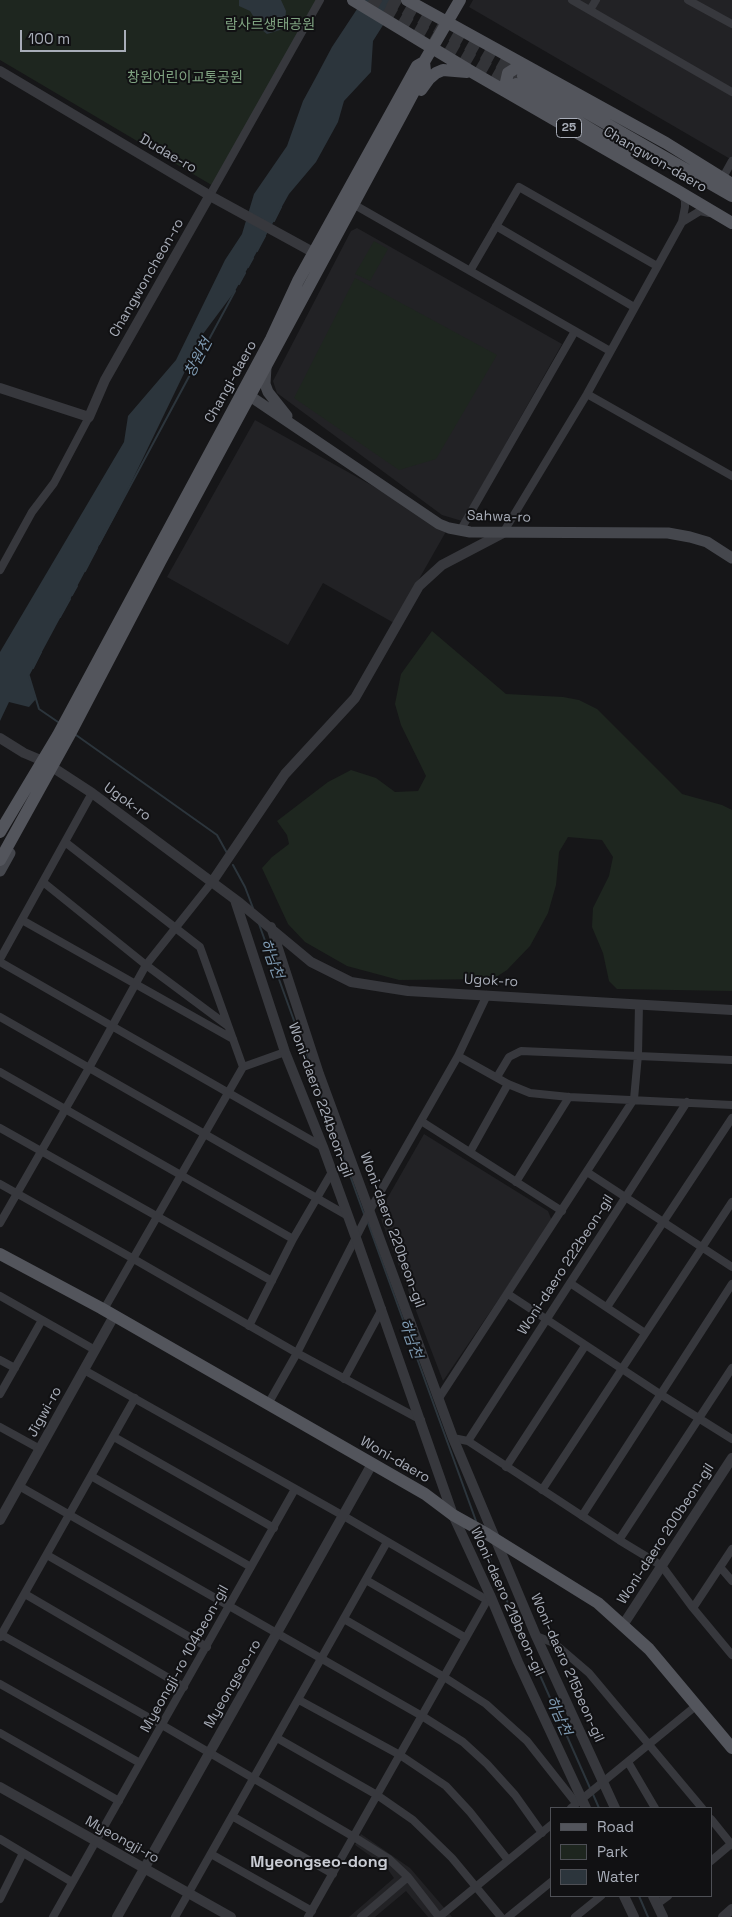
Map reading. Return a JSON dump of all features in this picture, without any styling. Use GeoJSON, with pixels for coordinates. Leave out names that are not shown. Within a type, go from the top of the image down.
{"type":"FeatureCollection","features":[{"type":"Feature","properties":{"kind":"main road","name":"Changwon-daero"},"geometry":{"type":"LineString","coordinates":[[353,0],[516,98],[678,190],[732,223]]}},
{"type":"Feature","properties":{"kind":"main road","name":"Changi-daero"},"geometry":{"type":"LineString","coordinates":[[71,721],[242,412],[246,393],[266,365],[319,255],[417,66],[424,62],[460,0]]}},
{"type":"Feature","properties":{"kind":"main road"},"geometry":{"type":"LineString","coordinates":[[412,3],[447,22],[524,77],[732,215]]}},
{"type":"Feature","properties":{"kind":"main road","name":"Changi-daero"},"geometry":{"type":"LineString","coordinates":[[71,721],[246,393],[271,339],[319,255],[353,204],[401,116],[425,71],[424,62]]}},
{"type":"Feature","properties":{"kind":"main road"},"geometry":{"type":"LineString","coordinates":[[516,98],[506,82],[508,73],[516,68],[524,77],[732,196]]}},
{"type":"Feature","properties":{"kind":"main road"},"geometry":{"type":"LineString","coordinates":[[401,116],[411,106],[429,79],[436,73],[450,70],[472,72]]}},
{"type":"Feature","properties":{"kind":"main road"},"geometry":{"type":"LineString","coordinates":[[524,77],[666,143],[727,181]]}},
{"type":"Feature","properties":{"kind":"main road"},"geometry":{"type":"LineString","coordinates":[[266,365],[265,384],[268,392],[296,427]]}},
{"type":"Feature","properties":{"kind":"main road","name":"Sahwa-ro"},"geometry":{"type":"LineString","coordinates":[[246,393],[439,524],[460,531],[668,533],[707,542],[732,558]]}},
{"type":"Feature","properties":{"kind":"main road"},"geometry":{"type":"LineString","coordinates":[[242,412],[257,408],[296,427]]}},
{"type":"Feature","properties":{"kind":"main road"},"geometry":{"type":"LineString","coordinates":[[0,860],[20,825],[47,764],[71,721]]}},
{"type":"Feature","properties":{"kind":"main road"},"geometry":{"type":"LineString","coordinates":[[2,826],[33,774],[47,764]]}},
{"type":"Feature","properties":{"kind":"main road"},"geometry":{"type":"LineString","coordinates":[[0,871],[15,843],[20,825]]}},
{"type":"Feature","properties":{"kind":"main road","name":"Woni-daero"},"geometry":{"type":"LineString","coordinates":[[0,1254],[425,1494],[456,1517],[598,1603],[649,1649],[732,1748]]}},
{"type":"Feature","properties":{"kind":"street","name":"Changwoncheon-ro"},"geometry":{"type":"LineString","coordinates":[[0,570],[32,512],[54,483],[89,417],[104,380],[212,196],[320,0]]}},
{"type":"Feature","properties":{"kind":"street"},"geometry":{"type":"LineString","coordinates":[[572,0],[732,92]]}},
{"type":"Feature","properties":{"kind":"street"},"geometry":{"type":"LineString","coordinates":[[590,10],[596,0]]}},
{"type":"Feature","properties":{"kind":"street"},"geometry":{"type":"LineString","coordinates":[[688,0],[732,24]]}},
{"type":"Feature","properties":{"kind":"street","name":"Dudae-ro"},"geometry":{"type":"LineString","coordinates":[[0,71],[212,196],[319,255]]}},
{"type":"Feature","properties":{"kind":"street"},"geometry":{"type":"LineString","coordinates":[[727,181],[732,161]]}},
{"type":"Feature","properties":{"kind":"street"},"geometry":{"type":"LineString","coordinates":[[470,271],[519,187],[657,266]]}},
{"type":"Feature","properties":{"kind":"street"},"geometry":{"type":"LineString","coordinates":[[0,1223],[146,965],[212,882],[284,774],[355,698],[419,586],[442,565],[503,532],[587,394],[682,222],[685,200],[678,190]]}},
{"type":"Feature","properties":{"kind":"street"},"geometry":{"type":"LineString","coordinates":[[353,204],[610,351]]}},
{"type":"Feature","properties":{"kind":"street"},"geometry":{"type":"LineString","coordinates":[[682,222],[700,211],[716,214]]}},
{"type":"Feature","properties":{"kind":"street"},"geometry":{"type":"LineString","coordinates":[[496,226],[634,307]]}},
{"type":"Feature","properties":{"kind":"street"},"geometry":{"type":"LineString","coordinates":[[460,531],[575,331]]}},
{"type":"Feature","properties":{"kind":"street"},"geometry":{"type":"LineString","coordinates":[[0,388],[89,417]]}},
{"type":"Feature","properties":{"kind":"street"},"geometry":{"type":"LineString","coordinates":[[587,394],[732,476]]}},
{"type":"Feature","properties":{"kind":"street","name":"Ugok-ro"},"geometry":{"type":"LineString","coordinates":[[0,738],[47,764],[92,794],[238,901],[311,962],[351,982],[408,991],[732,1010]]}},
{"type":"Feature","properties":{"kind":"street"},"geometry":{"type":"LineString","coordinates":[[92,794],[0,961],[226,1093],[323,1147]]}},
{"type":"Feature","properties":{"kind":"street"},"geometry":{"type":"LineString","coordinates":[[65,842],[200,947],[243,1067]]}},
{"type":"Feature","properties":{"kind":"street"},"geometry":{"type":"LineString","coordinates":[[43,882],[146,965],[228,1026]]}},
{"type":"Feature","properties":{"kind":"street","name":"Woni-daero 224beon-gil"},"geometry":{"type":"LineString","coordinates":[[238,901],[285,1052],[348,1216],[358,1236],[456,1517]]}},
{"type":"Feature","properties":{"kind":"street"},"geometry":{"type":"LineString","coordinates":[[22,920],[233,1039]]}},
{"type":"Feature","properties":{"kind":"street","name":"Woni-daero 220beon-gil"},"geometry":{"type":"LineString","coordinates":[[269,925],[369,1213],[440,1398],[490,1536]]}},
{"type":"Feature","properties":{"kind":"street"},"geometry":{"type":"LineString","coordinates":[[268,1404],[297,1353],[369,1213],[458,1056],[487,995]]}},
{"type":"Feature","properties":{"kind":"street"},"geometry":{"type":"LineString","coordinates":[[440,1398],[634,1099],[638,1055],[639,1004]]}},
{"type":"Feature","properties":{"kind":"street"},"geometry":{"type":"LineString","coordinates":[[0,1017],[348,1216]]}},
{"type":"Feature","properties":{"kind":"street"},"geometry":{"type":"LineString","coordinates":[[497,1077],[509,1056],[521,1051],[732,1060]]}},
{"type":"Feature","properties":{"kind":"street"},"geometry":{"type":"LineString","coordinates":[[109,1314],[132,1258],[181,1176],[226,1093],[243,1067],[285,1052]]}},
{"type":"Feature","properties":{"kind":"street"},"geometry":{"type":"LineString","coordinates":[[458,1056],[508,1084],[530,1093],[569,1097],[732,1105]]}},
{"type":"Feature","properties":{"kind":"street"},"geometry":{"type":"LineString","coordinates":[[0,1072],[294,1239]]}},
{"type":"Feature","properties":{"kind":"street"},"geometry":{"type":"LineString","coordinates":[[470,1152],[508,1084]]}},
{"type":"Feature","properties":{"kind":"street"},"geometry":{"type":"LineString","coordinates":[[516,1182],[569,1097]]}},
{"type":"Feature","properties":{"kind":"street","name":"Woni-daero 222beon-gil"},"geometry":{"type":"LineString","coordinates":[[468,1441],[687,1102]]}},
{"type":"Feature","properties":{"kind":"street"},"geometry":{"type":"LineString","coordinates":[[607,1308],[732,1118]]}},
{"type":"Feature","properties":{"kind":"street"},"geometry":{"type":"LineString","coordinates":[[421,1121],[562,1211]]}},
{"type":"Feature","properties":{"kind":"street"},"geometry":{"type":"LineString","coordinates":[[0,1128],[272,1281]]}},
{"type":"Feature","properties":{"kind":"street"},"geometry":{"type":"LineString","coordinates":[[249,1326],[316,1198],[332,1172]]}},
{"type":"Feature","properties":{"kind":"street"},"geometry":{"type":"LineString","coordinates":[[587,1172],[732,1267]]}},
{"type":"Feature","properties":{"kind":"street"},"geometry":{"type":"LineString","coordinates":[[0,1184],[297,1353],[421,1420]]}},
{"type":"Feature","properties":{"kind":"street"},"geometry":{"type":"LineString","coordinates":[[542,1490],[732,1202]]}},
{"type":"Feature","properties":{"kind":"street"},"geometry":{"type":"LineString","coordinates":[[570,1283],[645,1333]]}},
{"type":"Feature","properties":{"kind":"street"},"geometry":{"type":"LineString","coordinates":[[570,1283],[645,1333]]}},
{"type":"Feature","properties":{"kind":"street"},"geometry":{"type":"LineString","coordinates":[[582,1516],[732,1284]]}},
{"type":"Feature","properties":{"kind":"street"},"geometry":{"type":"LineString","coordinates":[[508,1294],[699,1420],[732,1439]]}},
{"type":"Feature","properties":{"kind":"street"},"geometry":{"type":"LineString","coordinates":[[0,1296],[95,1350]]}},
{"type":"Feature","properties":{"kind":"street"},"geometry":{"type":"LineString","coordinates":[[344,1379],[382,1309]]}},
{"type":"Feature","properties":{"kind":"street","name":"Jigwi-ro"},"geometry":{"type":"LineString","coordinates":[[0,1520],[95,1350],[109,1314]]}},
{"type":"Feature","properties":{"kind":"street"},"geometry":{"type":"LineString","coordinates":[[0,1394],[42,1320]]}},
{"type":"Feature","properties":{"kind":"street"},"geometry":{"type":"LineString","coordinates":[[506,1466],[585,1346]]}},
{"type":"Feature","properties":{"kind":"street"},"geometry":{"type":"LineString","coordinates":[[0,1360],[15,1368]]}},
{"type":"Feature","properties":{"kind":"street"},"geometry":{"type":"LineString","coordinates":[[619,1540],[732,1368]]}},
{"type":"Feature","properties":{"kind":"street"},"geometry":{"type":"LineString","coordinates":[[84,1370],[489,1598],[310,1914],[211,1854]]}},
{"type":"Feature","properties":{"kind":"street"},"geometry":{"type":"LineString","coordinates":[[135,1398],[0,1635],[162,1725],[389,1859],[408,1877],[440,1917],[550,1826]]}},
{"type":"Feature","properties":{"kind":"street"},"geometry":{"type":"LineString","coordinates":[[0,1427],[40,1449]]}},
{"type":"Feature","properties":{"kind":"street"},"geometry":{"type":"LineString","coordinates":[[114,1437],[274,1528]]}},
{"type":"Feature","properties":{"kind":"street"},"geometry":{"type":"LineString","coordinates":[[453,1438],[468,1441],[662,1566],[693,1608],[732,1655]]}},
{"type":"Feature","properties":{"kind":"street","name":"Woni-daero 200beon-gil"},"geometry":{"type":"LineString","coordinates":[[623,1625],[732,1458]]}},
{"type":"Feature","properties":{"kind":"street","name":"Myeongseo-ro"},"geometry":{"type":"LineString","coordinates":[[117,1917],[372,1464]]}},
{"type":"Feature","properties":{"kind":"street"},"geometry":{"type":"LineString","coordinates":[[91,1476],[251,1567]]}},
{"type":"Feature","properties":{"kind":"street"},"geometry":{"type":"LineString","coordinates":[[19,1486],[422,1716],[463,1742],[487,1764],[515,1795],[542,1833]]}},
{"type":"Feature","properties":{"kind":"street","name":"Myeongji-ro 104beon-gil"},"geometry":{"type":"LineString","coordinates":[[53,1917],[296,1489]]}},
{"type":"Feature","properties":{"kind":"street","name":"Woni-daero 219beon-gil"},"geometry":{"type":"LineString","coordinates":[[456,1517],[489,1598],[580,1803]]}},
{"type":"Feature","properties":{"kind":"street","name":"Woni-daero 215beon-gil"},"geometry":{"type":"LineString","coordinates":[[490,1536],[601,1782],[614,1807]]}},
{"type":"Feature","properties":{"kind":"street"},"geometry":{"type":"LineString","coordinates":[[175,1917],[387,1542]]}},
{"type":"Feature","properties":{"kind":"street"},"geometry":{"type":"LineString","coordinates":[[693,1608],[732,1549]]}},
{"type":"Feature","properties":{"kind":"street"},"geometry":{"type":"LineString","coordinates":[[47,1555],[207,1646]]}},
{"type":"Feature","properties":{"kind":"street"},"geometry":{"type":"LineString","coordinates":[[720,1567],[732,1581]]}},
{"type":"Feature","properties":{"kind":"street"},"geometry":{"type":"LineString","coordinates":[[366,1580],[466,1638]]}},
{"type":"Feature","properties":{"kind":"street"},"geometry":{"type":"LineString","coordinates":[[24,1594],[184,1687]]}},
{"type":"Feature","properties":{"kind":"street"},"geometry":{"type":"LineString","coordinates":[[344,1619],[444,1676],[486,1704],[527,1741],[580,1803],[601,1782],[696,1705]]}},
{"type":"Feature","properties":{"kind":"street"},"geometry":{"type":"LineString","coordinates":[[536,1636],[554,1643],[589,1673],[701,1807]]}},
{"type":"Feature","properties":{"kind":"street"},"geometry":{"type":"LineString","coordinates":[[0,1684],[140,1763]]}},
{"type":"Feature","properties":{"kind":"street"},"geometry":{"type":"LineString","coordinates":[[299,1700],[400,1755],[446,1786],[470,1812],[508,1860]]}},
{"type":"Feature","properties":{"kind":"street"},"geometry":{"type":"LineString","coordinates":[[0,1733],[118,1801]]}},
{"type":"Feature","properties":{"kind":"street"},"geometry":{"type":"LineString","coordinates":[[277,1738],[377,1795],[413,1820],[432,1837],[501,1917]]}},
{"type":"Feature","properties":{"kind":"street"},"geometry":{"type":"LineString","coordinates":[[628,1762],[654,1807]]}},
{"type":"Feature","properties":{"kind":"street","name":"Myeongji-ro"},"geometry":{"type":"LineString","coordinates":[[0,1786],[229,1917]]}},
{"type":"Feature","properties":{"kind":"street"},"geometry":{"type":"LineString","coordinates":[[232,1816],[333,1874]]}},
{"type":"Feature","properties":{"kind":"street"},"geometry":{"type":"LineString","coordinates":[[712,1820],[732,1845],[712,1860]]}},
{"type":"Feature","properties":{"kind":"street"},"geometry":{"type":"LineString","coordinates":[[0,1839],[72,1882]]}},
{"type":"Feature","properties":{"kind":"street"},"geometry":{"type":"LineString","coordinates":[[0,1899],[23,1853]]}},
{"type":"Feature","properties":{"kind":"street"},"geometry":{"type":"LineString","coordinates":[[361,1917],[408,1877]]}},
{"type":"Feature","properties":{"kind":"street"},"geometry":{"type":"LineString","coordinates":[[508,1917],[550,1883]]}},
{"type":"Feature","properties":{"kind":"street"},"geometry":{"type":"LineString","coordinates":[[575,1917],[600,1897]]}},
{"type":"Feature","properties":{"kind":"street"},"geometry":{"type":"LineString","coordinates":[[624,1897],[634,1917]]}},
{"type":"Feature","properties":{"kind":"street"},"geometry":{"type":"LineString","coordinates":[[655,1900],[662,1917]]}},
{"type":"Feature","properties":{"kind":"street"},"geometry":{"type":"LineString","coordinates":[[722,1917],[732,1909]]}},
{"type":"Feature","properties":{"kind":"shaded area"},"geometry":{"type":"Polygon","coordinates":[[[473,0],[732,0],[732,160],[469,7],[473,0]]]}},
{"type":"Feature","properties":{"kind":"shaded area"},"geometry":{"type":"Polygon","coordinates":[[[357,228],[562,344],[462,521],[442,515],[277,393],[273,381],[351,231],[357,228]]]}},
{"type":"Feature","properties":{"kind":"shaded area"},"geometry":{"type":"Polygon","coordinates":[[[255,420],[448,528],[394,623],[323,583],[288,645],[167,577],[255,420]]]}},
{"type":"Feature","properties":{"kind":"shaded area"},"geometry":{"type":"Polygon","coordinates":[[[424,1134],[548,1211],[552,1221],[443,1381],[382,1222],[380,1211],[424,1134]]]}},
{"type":"Feature","properties":{"kind":"shaded area"},"geometry":{"type":"Polygon","coordinates":[[[361,1834],[410,1868],[452,1917],[428,1917],[406,1891],[375,1917],[349,1917],[394,1878],[386,1867],[355,1845],[361,1834]]]}},
{"type":"Feature","properties":{"kind":"green space","name":"창원어린이교통공원"},"geometry":{"type":"Polygon","coordinates":[[[0,0],[320,0],[215,187],[0,60],[0,0]]]}},
{"type":"Feature","properties":{"kind":"green space"},"geometry":{"type":"Polygon","coordinates":[[[374,241],[388,249],[370,281],[355,274],[374,241]]]}},
{"type":"Feature","properties":{"kind":"green space"},"geometry":{"type":"Polygon","coordinates":[[[355,278],[497,355],[436,459],[399,470],[294,398],[355,278]]]}},
{"type":"Feature","properties":{"kind":"green space"},"geometry":{"type":"Polygon","coordinates":[[[432,631],[506,694],[563,697],[579,700],[597,709],[682,794],[722,805],[732,810],[732,991],[617,989],[609,981],[603,953],[592,927],[593,908],[609,876],[613,857],[602,840],[568,837],[559,852],[556,885],[548,913],[530,946],[507,970],[493,979],[399,980],[347,966],[305,942],[288,924],[262,868],[272,857],[289,844],[287,835],[277,821],[328,782],[351,770],[376,778],[395,792],[418,791],[426,776],[401,725],[395,704],[401,674],[432,631]]]}},
{"type":"Feature","properties":{"kind":"water"},"geometry":{"type":"Polygon","coordinates":[[[239,0],[281,0],[286,11],[285,23],[280,30],[267,34],[262,30],[250,11],[239,6],[239,0]]]}},
{"type":"Feature","properties":{"kind":"water"},"geometry":{"type":"Polygon","coordinates":[[[363,0],[399,0],[373,41],[371,72],[344,101],[338,122],[316,162],[289,194],[235,291],[203,334],[117,512],[29,676],[36,699],[29,707],[9,702],[0,721],[0,652],[124,442],[128,416],[176,360],[225,260],[242,234],[254,194],[287,146],[303,101],[332,47],[363,0]]]}},
{"type":"Feature","properties":{"kind":"waterway","name":"창원천"},"geometry":{"type":"LineString","coordinates":[[274,221],[281,207]]}},
{"type":"Feature","properties":{"kind":"waterway","name":"창원천"},"geometry":{"type":"LineString","coordinates":[[257,251],[265,236]]}},
{"type":"Feature","properties":{"kind":"waterway","name":"창원천"},"geometry":{"type":"LineString","coordinates":[[248,267],[253,258]]}},
{"type":"Feature","properties":{"kind":"waterway","name":"창원천"},"geometry":{"type":"LineString","coordinates":[[239,284],[245,273]]}},
{"type":"Feature","properties":{"kind":"waterway","name":"창원천"},"geometry":{"type":"LineString","coordinates":[[99,544],[235,291]]}},
{"type":"Feature","properties":{"kind":"waterway","name":"창원천"},"geometry":{"type":"LineString","coordinates":[[85,571],[97,548]]}},
{"type":"Feature","properties":{"kind":"waterway","name":"창원천"},"geometry":{"type":"LineString","coordinates":[[72,595],[77,586]]}},
{"type":"Feature","properties":{"kind":"waterway","name":"창원천"},"geometry":{"type":"LineString","coordinates":[[60,617],[70,599]]}},
{"type":"Feature","properties":{"kind":"waterway","name":"창원천"},"geometry":{"type":"LineString","coordinates":[[33,668],[41,652]]}},
{"type":"Feature","properties":{"kind":"waterway"},"geometry":{"type":"LineString","coordinates":[[29,676],[39,709],[58,722]]}},
{"type":"Feature","properties":{"kind":"waterway"},"geometry":{"type":"LineString","coordinates":[[76,735],[217,835],[227,853]]}},
{"type":"Feature","properties":{"kind":"waterway","name":"하남천"},"geometry":{"type":"LineString","coordinates":[[233,865],[245,887],[253,908]]}},
{"type":"Feature","properties":{"kind":"waterway","name":"하남천"},"geometry":{"type":"LineString","coordinates":[[259,924],[364,1214]]}},
{"type":"Feature","properties":{"kind":"waterway","name":"하남천"},"geometry":{"type":"LineString","coordinates":[[368,1223],[476,1521]]}},
{"type":"Feature","properties":{"kind":"waterway","name":"하남천"},"geometry":{"type":"LineString","coordinates":[[482,1538],[496,1576],[590,1788]]}},
{"type":"Feature","properties":{"kind":"waterway","name":"하남천"},"geometry":{"type":"LineString","coordinates":[[592,1792],[599,1807]]}},
{"type":"Feature","properties":{"kind":"waterway","name":"하남천"},"geometry":{"type":"LineString","coordinates":[[639,1897],[648,1917]]}},
{"type":"Feature","properties":{"kind":"tunnel"},"geometry":{"type":"LineString","coordinates":[[369,0],[514,83]]}},
{"type":"Feature","properties":{"kind":"tunnel"},"geometry":{"type":"LineString","coordinates":[[389,0],[521,75]]}},
{"type":"Feature","properties":{"kind":"district","name":"Myeongseo-dong"},"geometry":{"type":"Point","coordinates":[319,1863]}},
{"type":"Feature","properties":{"kind":"park label","name":"람사르생태공원"},"geometry":{"type":"Point","coordinates":[270,25]}}]}
